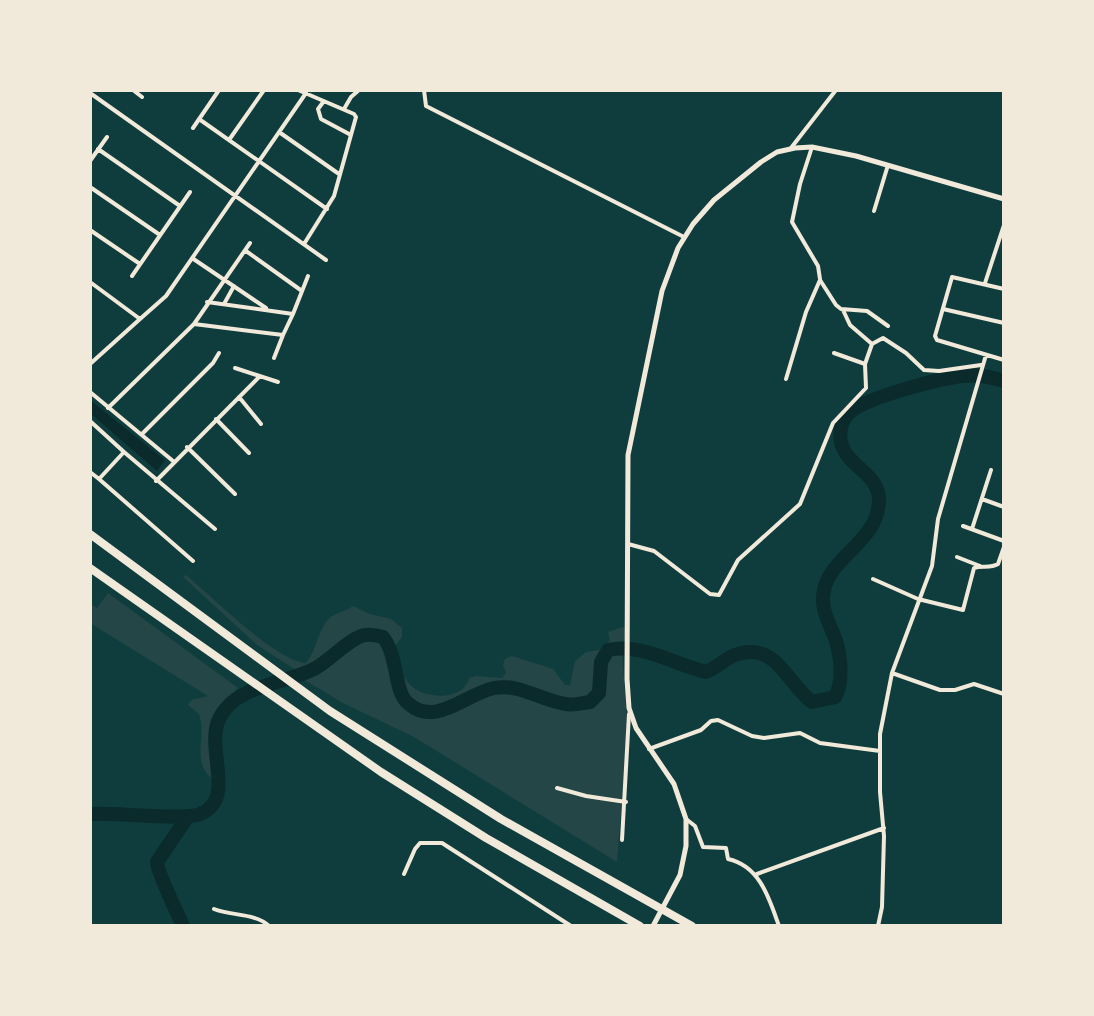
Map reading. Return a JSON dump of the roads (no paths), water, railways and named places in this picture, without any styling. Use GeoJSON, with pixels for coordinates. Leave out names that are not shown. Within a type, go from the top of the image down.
{"type":"FeatureCollection","features":[{"type":"Feature","properties":{"kind":"highway"},"geometry":{"type":"LineString","coordinates":[[90,534],[330,711],[501,819],[692,926]]}},
{"type":"Feature","properties":{"kind":"highway"},"geometry":{"type":"LineString","coordinates":[[90,568],[381,772],[486,838],[640,926]]}},
{"type":"Feature","properties":{"kind":"street"},"geometry":{"type":"LineString","coordinates":[[133,90],[142,97]]}},
{"type":"Feature","properties":{"kind":"street"},"geometry":{"type":"LineString","coordinates":[[193,128],[219,90]]}},
{"type":"Feature","properties":{"kind":"street"},"geometry":{"type":"LineString","coordinates":[[229,140],[264,90]]}},
{"type":"Feature","properties":{"kind":"street"},"geometry":{"type":"LineString","coordinates":[[298,90],[356,117],[327,209],[304,244]]}},
{"type":"Feature","properties":{"kind":"street"},"geometry":{"type":"LineString","coordinates":[[350,90],[351,97]]}},
{"type":"Feature","properties":{"kind":"street"},"geometry":{"type":"LineString","coordinates":[[344,109],[359,90]]}},
{"type":"Feature","properties":{"kind":"street"},"geometry":{"type":"LineString","coordinates":[[424,90],[426,106],[684,237]]}},
{"type":"Feature","properties":{"kind":"street"},"geometry":{"type":"LineString","coordinates":[[791,148],[836,90]]}},
{"type":"Feature","properties":{"kind":"street"},"geometry":{"type":"LineString","coordinates":[[90,93],[326,260]]}},
{"type":"Feature","properties":{"kind":"street"},"geometry":{"type":"LineString","coordinates":[[90,364],[166,296],[306,93]]}},
{"type":"Feature","properties":{"kind":"street"},"geometry":{"type":"LineString","coordinates":[[324,101],[318,109],[321,119],[351,135]]}},
{"type":"Feature","properties":{"kind":"street"},"geometry":{"type":"LineString","coordinates":[[199,119],[327,209]]}},
{"type":"Feature","properties":{"kind":"street"},"geometry":{"type":"LineString","coordinates":[[279,132],[340,174]]}},
{"type":"Feature","properties":{"kind":"street"},"geometry":{"type":"LineString","coordinates":[[90,161],[107,137]]}},
{"type":"Feature","properties":{"kind":"street"},"geometry":{"type":"LineString","coordinates":[[812,147],[792,219],[818,266],[820,280],[850,325],[872,344]]}},
{"type":"Feature","properties":{"kind":"street"},"geometry":{"type":"LineString","coordinates":[[622,840],[629,708],[627,466],[662,291],[684,237],[714,200],[761,162],[791,148],[812,147],[888,165],[1004,199]]}},
{"type":"Feature","properties":{"kind":"street"},"geometry":{"type":"LineString","coordinates":[[98,149],[180,206]]}},
{"type":"Feature","properties":{"kind":"street"},"geometry":{"type":"LineString","coordinates":[[874,211],[888,165]]}},
{"type":"Feature","properties":{"kind":"street"},"geometry":{"type":"LineString","coordinates":[[90,187],[160,235]]}},
{"type":"Feature","properties":{"kind":"street"},"geometry":{"type":"LineString","coordinates":[[132,276],[190,192]]}},
{"type":"Feature","properties":{"kind":"street"},"geometry":{"type":"LineString","coordinates":[[985,284],[1004,225]]}},
{"type":"Feature","properties":{"kind":"street"},"geometry":{"type":"LineString","coordinates":[[90,230],[140,264]]}},
{"type":"Feature","properties":{"kind":"street"},"geometry":{"type":"LineString","coordinates":[[108,408],[194,324],[250,243]]}},
{"type":"Feature","properties":{"kind":"street"},"geometry":{"type":"LineString","coordinates":[[244,251],[302,291]]}},
{"type":"Feature","properties":{"kind":"street"},"geometry":{"type":"LineString","coordinates":[[192,258],[267,310]]}},
{"type":"Feature","properties":{"kind":"street"},"geometry":{"type":"LineString","coordinates":[[274,358],[308,276]]}},
{"type":"Feature","properties":{"kind":"street"},"geometry":{"type":"LineString","coordinates":[[1004,289],[953,276],[935,334],[937,340],[1004,360]]}},
{"type":"Feature","properties":{"kind":"street"},"geometry":{"type":"LineString","coordinates":[[786,379],[806,312],[820,280]]}},
{"type":"Feature","properties":{"kind":"street"},"geometry":{"type":"LineString","coordinates":[[90,282],[140,319]]}},
{"type":"Feature","properties":{"kind":"street"},"geometry":{"type":"LineString","coordinates":[[224,304],[234,286]]}},
{"type":"Feature","properties":{"kind":"street"},"geometry":{"type":"LineString","coordinates":[[207,302],[293,314]]}},
{"type":"Feature","properties":{"kind":"street"},"geometry":{"type":"LineString","coordinates":[[841,309],[867,311],[888,326]]}},
{"type":"Feature","properties":{"kind":"street"},"geometry":{"type":"LineString","coordinates":[[943,309],[1004,323]]}},
{"type":"Feature","properties":{"kind":"street"},"geometry":{"type":"LineString","coordinates":[[194,324],[283,335]]}},
{"type":"Feature","properties":{"kind":"street"},"geometry":{"type":"LineString","coordinates":[[628,544],[654,551],[710,594],[719,595],[738,560],[800,504],[833,423],[866,388],[865,364],[872,344],[883,338],[900,348],[924,370],[980,368]]}},
{"type":"Feature","properties":{"kind":"street"},"geometry":{"type":"LineString","coordinates":[[142,434],[213,363],[219,353]]}},
{"type":"Feature","properties":{"kind":"street"},"geometry":{"type":"LineString","coordinates":[[834,353],[865,364]]}},
{"type":"Feature","properties":{"kind":"street"},"geometry":{"type":"LineString","coordinates":[[878,926],[882,907],[884,828],[880,792],[880,734],[892,673],[932,566],[938,519],[986,355]]}},
{"type":"Feature","properties":{"kind":"street"},"geometry":{"type":"LineString","coordinates":[[235,368],[278,382]]}},
{"type":"Feature","properties":{"kind":"street"},"geometry":{"type":"LineString","coordinates":[[156,481],[260,376]]}},
{"type":"Feature","properties":{"kind":"street"},"geometry":{"type":"LineString","coordinates":[[90,392],[173,461]]}},
{"type":"Feature","properties":{"kind":"street"},"geometry":{"type":"LineString","coordinates":[[239,397],[261,424]]}},
{"type":"Feature","properties":{"kind":"street"},"geometry":{"type":"LineString","coordinates":[[216,419],[249,453]]}},
{"type":"Feature","properties":{"kind":"street"},"geometry":{"type":"LineString","coordinates":[[90,421],[215,529]]}},
{"type":"Feature","properties":{"kind":"street"},"geometry":{"type":"LineString","coordinates":[[187,447],[235,494]]}},
{"type":"Feature","properties":{"kind":"street"},"geometry":{"type":"LineString","coordinates":[[99,479],[124,452]]}},
{"type":"Feature","properties":{"kind":"street"},"geometry":{"type":"LineString","coordinates":[[972,529],[991,470]]}},
{"type":"Feature","properties":{"kind":"street"},"geometry":{"type":"LineString","coordinates":[[90,472],[193,561]]}},
{"type":"Feature","properties":{"kind":"street"},"geometry":{"type":"LineString","coordinates":[[982,499],[1004,507]]}},
{"type":"Feature","properties":{"kind":"street"},"geometry":{"type":"LineString","coordinates":[[957,557],[991,567],[998,564],[1004,544],[963,526]]}},
{"type":"Feature","properties":{"kind":"street"},"geometry":{"type":"LineString","coordinates":[[873,579],[918,599],[963,610],[974,568],[980,566]]}},
{"type":"Feature","properties":{"kind":"street"},"geometry":{"type":"LineString","coordinates":[[892,673],[940,690],[955,690],[974,684],[1004,694]]}},
{"type":"Feature","properties":{"kind":"street"},"geometry":{"type":"LineString","coordinates":[[629,708],[638,733],[674,784],[686,819],[684,863],[653,926]]}},
{"type":"Feature","properties":{"kind":"street"},"geometry":{"type":"LineString","coordinates":[[649,749],[701,730],[711,721],[718,720],[752,736],[764,738],[800,733],[820,743],[880,751]]}},
{"type":"Feature","properties":{"kind":"street"},"geometry":{"type":"LineString","coordinates":[[557,788],[626,802]]}},
{"type":"Feature","properties":{"kind":"street"},"geometry":{"type":"LineString","coordinates":[[686,819],[695,826],[703,847],[726,848],[728,859],[743,863],[757,874],[779,926]]}},
{"type":"Feature","properties":{"kind":"street"},"geometry":{"type":"LineString","coordinates":[[757,874],[884,828]]}},
{"type":"Feature","properties":{"kind":"street"},"geometry":{"type":"LineString","coordinates":[[404,874],[420,843],[442,843],[571,926]]}},
{"type":"Feature","properties":{"kind":"street"},"geometry":{"type":"LineString","coordinates":[[214,909],[239,917],[254,917],[269,926]]}},
{"type":"Feature","properties":{"kind":"waterway"},"geometry":{"type":"LineString","coordinates":[[90,814],[179,817],[200,814],[211,807],[219,786],[216,731],[226,708],[248,692],[314,669],[348,643],[365,635],[383,637],[392,654],[404,698],[419,710],[429,712],[451,707],[483,691],[503,687],[569,705],[590,702],[599,693],[601,662],[608,650],[621,649],[645,652],[706,672],[738,654],[762,654],[772,659],[812,702],[835,697],[840,664],[837,644],[824,609],[823,594],[830,574],[872,526],[879,501],[874,483],[844,451],[840,435],[844,420],[856,408],[869,402],[936,381],[973,375],[1004,381]]}},
{"type":"Feature","properties":{"kind":"waterway"},"geometry":{"type":"LineString","coordinates":[[183,926],[157,862],[188,816]]}}]}
